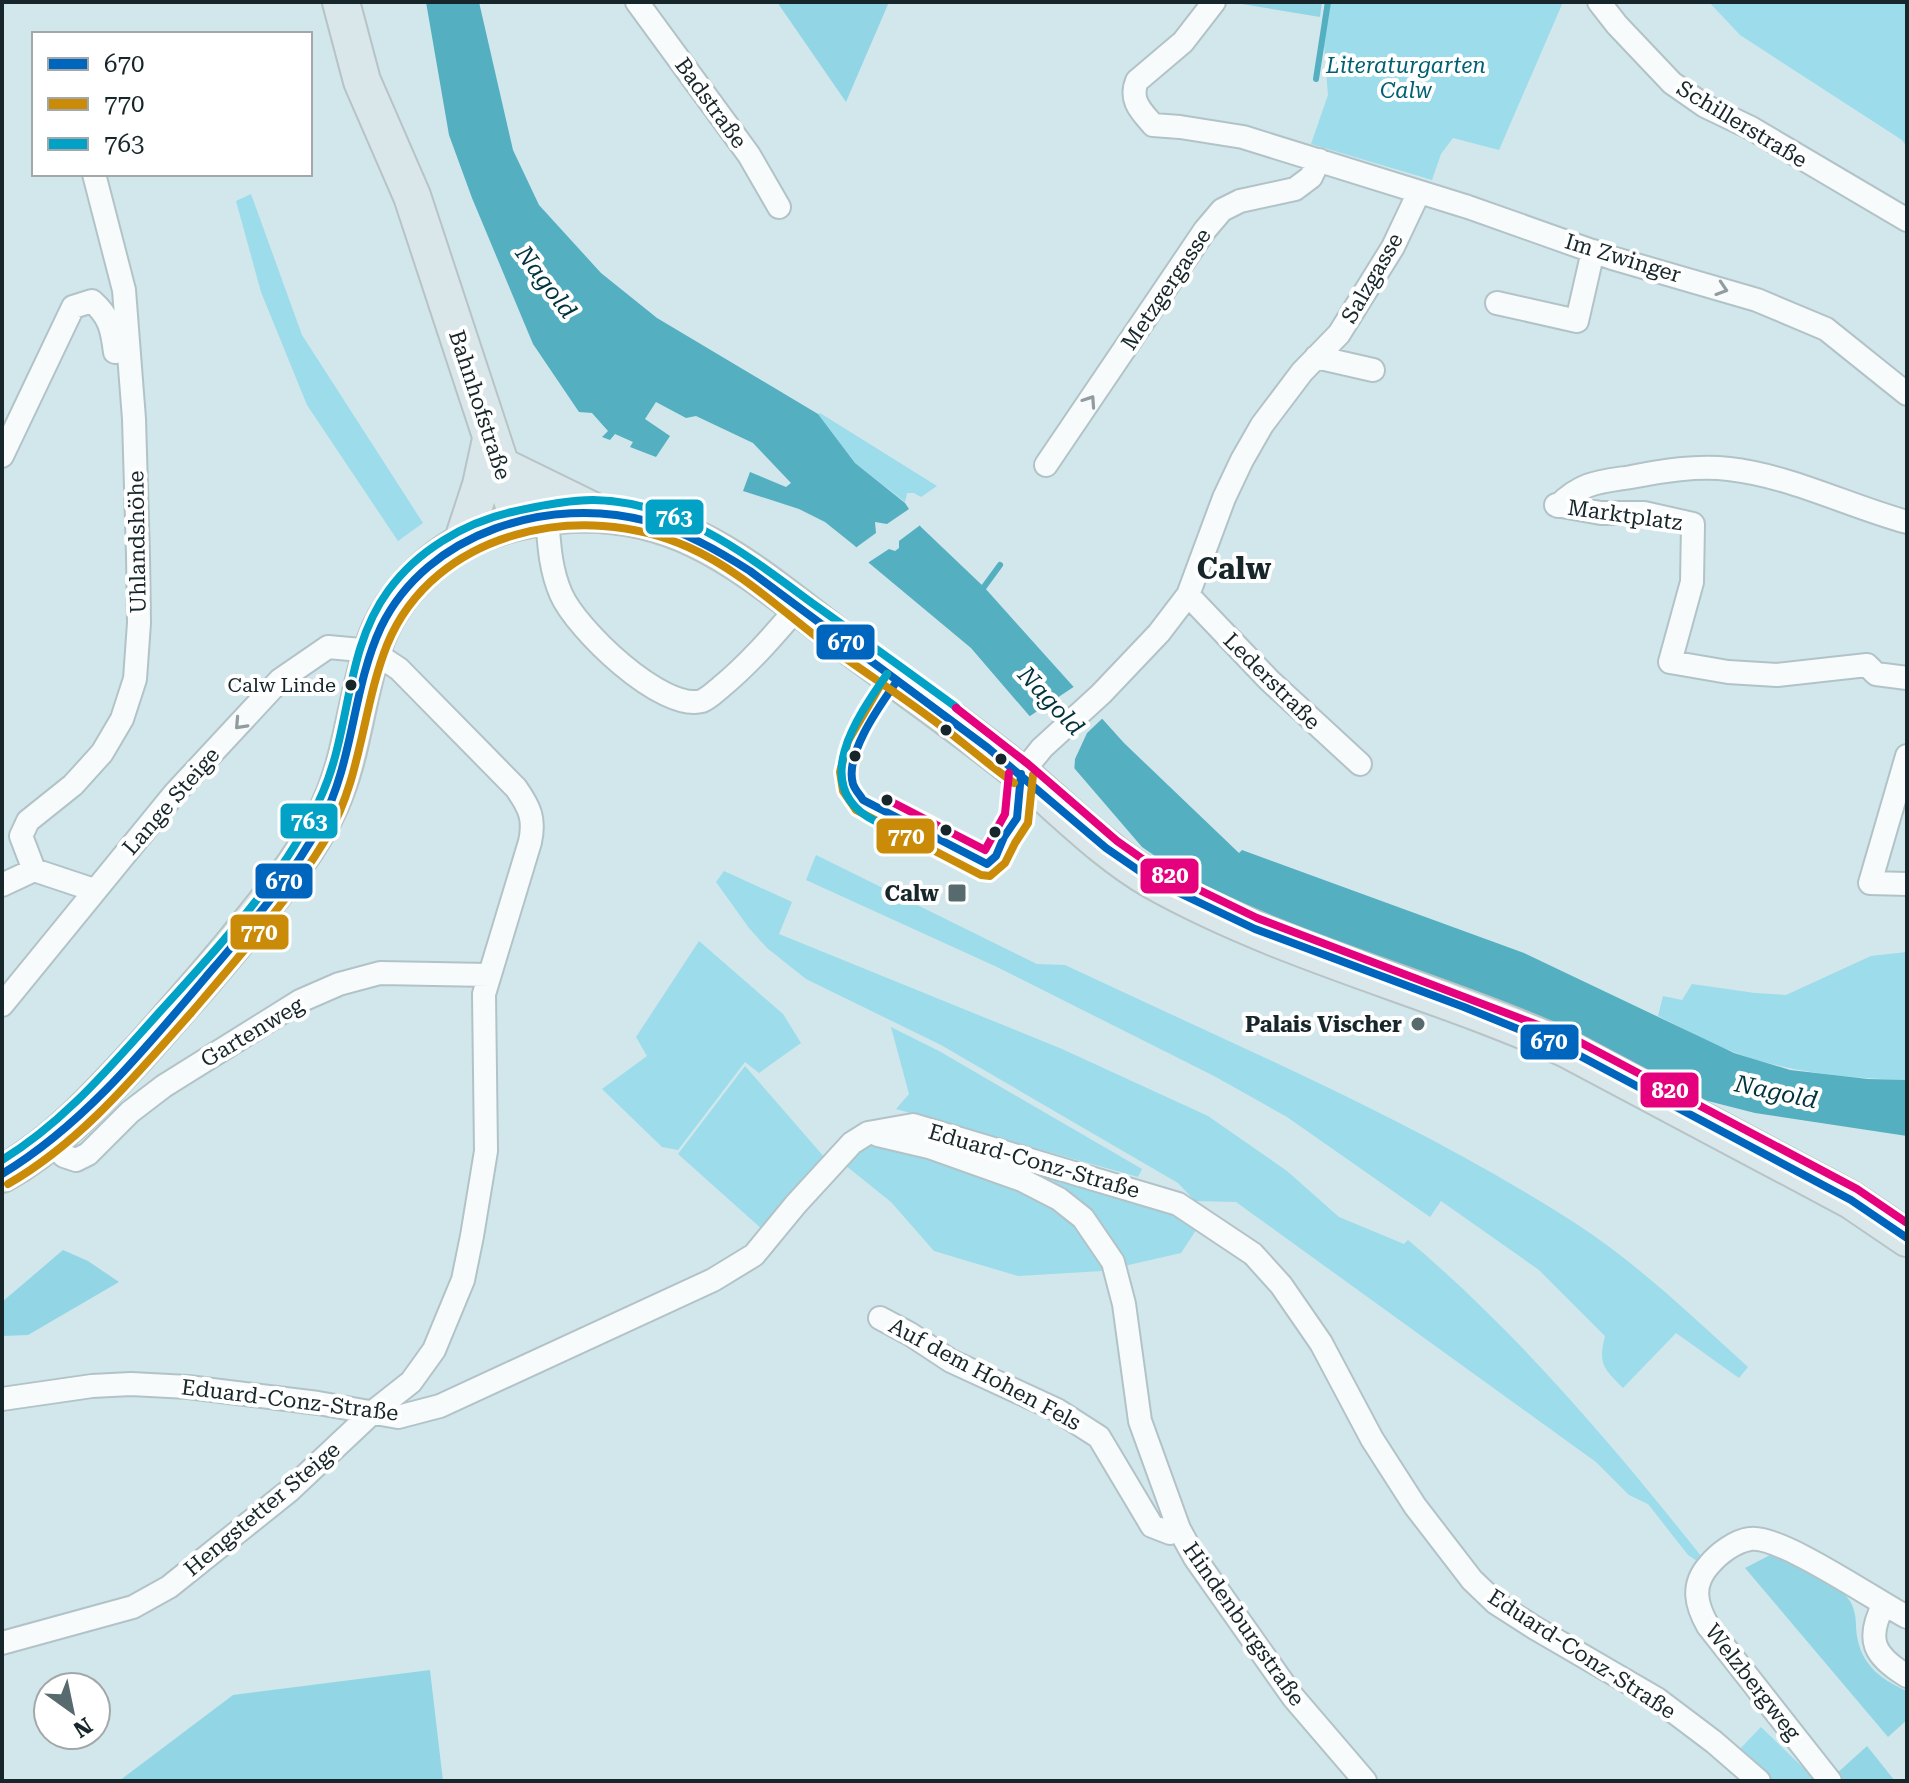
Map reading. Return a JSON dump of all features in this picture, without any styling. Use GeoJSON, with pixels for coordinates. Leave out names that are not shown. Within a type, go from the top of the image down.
{"type":"FeatureCollection","features":[{"type":"Feature","properties":{"kind":"main road","name":"Bahnhofstraße"},"geometry":{"type":"LineString","coordinates":[[341,2],[362,81],[412,196],[496,452],[533,518]]}},
{"type":"Feature","properties":{"kind":"main road"},"geometry":{"type":"LineString","coordinates":[[462,543],[481,485],[496,452],[595,512]]}},
{"type":"Feature","properties":{"kind":"main road"},"geometry":{"type":"LineString","coordinates":[[2,1174],[50,1142],[99,1097],[187,1000],[271,897],[313,834],[337,788],[372,651],[383,622],[401,593],[425,570],[462,543],[493,528],[533,518],[595,512],[644,520],[692,536],[728,556],[934,705],[1021,774],[1102,845],[1151,879],[1208,908],[1317,955],[1525,1030],[1567,1049],[1851,1200],[1907,1238]]}},
{"type":"Feature","properties":{"kind":"street","name":"Badstraße"},"geometry":{"type":"LineString","coordinates":[[637,2],[749,155],[779,207]]}},
{"type":"Feature","properties":{"kind":"street","name":"Im Zwinger"},"geometry":{"type":"LineString","coordinates":[[1214,2],[1183,42],[1137,81],[1134,90],[1138,107],[1153,125],[1243,137],[1593,251],[1757,300],[1826,329],[1907,394]]}},
{"type":"Feature","properties":{"kind":"street","name":"Schillerstraße"},"geometry":{"type":"LineString","coordinates":[[1599,2],[1672,83],[1705,106],[1751,128],[1907,220]]}},
{"type":"Feature","properties":{"kind":"street","name":"Metzgergasse"},"geometry":{"type":"LineString","coordinates":[[1046,465],[1205,230],[1222,210],[1240,201],[1295,189],[1311,177],[1319,160]]}},
{"type":"Feature","properties":{"kind":"street","name":"Uhlandshöhe"},"geometry":{"type":"LineString","coordinates":[[34,870],[21,836],[28,821],[73,785],[102,753],[122,719],[135,679],[139,623],[134,419],[124,290],[95,176]]}},
{"type":"Feature","properties":{"kind":"street","name":"Salzgasse"},"geometry":{"type":"LineString","coordinates":[[1021,774],[1046,744],[1101,694],[1159,633],[1188,595],[1224,498],[1262,425],[1302,372],[1339,334],[1393,247],[1419,192]]}},
{"type":"Feature","properties":{"kind":"street"},"geometry":{"type":"LineString","coordinates":[[1497,303],[1577,321],[1593,251]]}},
{"type":"Feature","properties":{"kind":"street"},"geometry":{"type":"LineString","coordinates":[[2,456],[73,307],[83,302],[92,301],[106,313],[111,325],[122,410],[134,419]]}},
{"type":"Feature","properties":{"kind":"street"},"geometry":{"type":"LineString","coordinates":[[1316,357],[1373,370]]}},
{"type":"Feature","properties":{"kind":"street","name":"Marktplatz"},"geometry":{"type":"LineString","coordinates":[[1907,522],[1786,482],[1729,469],[1672,471],[1607,481],[1574,489],[1557,506],[1601,513],[1644,513],[1693,524],[1692,582],[1670,662],[1728,672],[1777,675],[1867,665],[1876,674],[1907,678]]}},
{"type":"Feature","properties":{"kind":"street"},"geometry":{"type":"LineString","coordinates":[[533,518],[561,595],[596,642],[641,679],[691,703],[705,700],[746,667],[798,607]]}},
{"type":"Feature","properties":{"kind":"street","name":"Lederstraße"},"geometry":{"type":"LineString","coordinates":[[1188,595],[1269,680],[1360,764]]}},
{"type":"Feature","properties":{"kind":"street","name":"Lange Steige"},"geometry":{"type":"LineString","coordinates":[[2,1005],[175,793],[280,680],[328,647],[372,651]]}},
{"type":"Feature","properties":{"kind":"street","name":"Hengstetter Steige"},"geometry":{"type":"LineString","coordinates":[[2,1643],[133,1607],[169,1587],[289,1491],[373,1412],[411,1382],[434,1350],[463,1280],[486,1151],[484,994],[534,824],[530,807],[516,788],[399,669],[372,651]]}},
{"type":"Feature","properties":{"kind":"street"},"geometry":{"type":"LineString","coordinates":[[1907,756],[1870,883],[1907,884]]}},
{"type":"Feature","properties":{"kind":"street"},"geometry":{"type":"LineString","coordinates":[[2,885],[34,870],[94,890]]}},
{"type":"Feature","properties":{"kind":"street","name":"Gartenweg"},"geometry":{"type":"LineString","coordinates":[[50,1142],[64,1156],[76,1160],[88,1154],[130,1112],[164,1086],[300,1001],[339,984],[380,973],[489,975]]}},
{"type":"Feature","properties":{"kind":"street","name":"Eduard-Conz-Straße"},"geometry":{"type":"LineString","coordinates":[[2,1399],[92,1386],[131,1384],[188,1387],[398,1417],[440,1406],[713,1280],[754,1255],[852,1143],[868,1133],[913,1125],[1178,1204],[1253,1254],[1281,1285],[1321,1343],[1372,1439],[1415,1506],[1472,1580],[1496,1603],[1657,1699],[1759,1781]]}},
{"type":"Feature","properties":{"kind":"street","name":"Hindenburgstraße"},"geometry":{"type":"LineString","coordinates":[[868,1133],[929,1147],[1022,1180],[1059,1199],[1083,1218],[1113,1262],[1124,1304],[1140,1421],[1179,1529],[1195,1558],[1293,1697],[1365,1781]]}},
{"type":"Feature","properties":{"kind":"street","name":"Auf dem Hohen Fels"},"geometry":{"type":"LineString","coordinates":[[880,1318],[951,1361],[1057,1410],[1099,1437],[1152,1526],[1170,1533],[1179,1529]]}},
{"type":"Feature","properties":{"kind":"street","name":"Welzbergweg"},"geometry":{"type":"LineString","coordinates":[[1830,1781],[1708,1626],[1699,1607],[1696,1588],[1704,1571],[1729,1549],[1742,1541],[1761,1539],[1789,1549],[1907,1617]]}},
{"type":"Feature","properties":{"kind":"street"},"geometry":{"type":"LineString","coordinates":[[1884,1604],[1873,1624],[1875,1644],[1885,1663],[1907,1676]]}},
{"type":"Feature","properties":{"kind":"green space","name":"Literaturgarten Calw"},"geometry":{"type":"Polygon","coordinates":[[[1325,2],[1563,2],[1499,150],[1453,138],[1441,154],[1432,180],[1311,144],[1328,95],[1322,20],[1325,2]]]}},
{"type":"Feature","properties":{"kind":"green space"},"geometry":{"type":"Polygon","coordinates":[[[1709,2],[1907,2],[1907,147],[1902,140],[1740,35],[1709,2]]]}},
{"type":"Feature","properties":{"kind":"green space"},"geometry":{"type":"Polygon","coordinates":[[[251,194],[302,335],[423,523],[398,541],[307,405],[261,292],[236,201],[251,194]]]}},
{"type":"Feature","properties":{"kind":"green space"},"geometry":{"type":"Polygon","coordinates":[[[820,413],[937,486],[921,497],[907,493],[905,502],[855,463],[820,413]]]}},
{"type":"Feature","properties":{"kind":"green space"},"geometry":{"type":"Polygon","coordinates":[[[816,855],[1037,964],[1065,965],[1324,1086],[1452,1151],[1598,1239],[1664,1292],[1748,1367],[1739,1378],[1676,1333],[1623,1388],[1604,1365],[1602,1353],[1605,1336],[1539,1270],[1441,1201],[1430,1217],[1287,1117],[1214,1076],[997,967],[806,880],[816,855]]]}},
{"type":"Feature","properties":{"kind":"green space"},"geometry":{"type":"Polygon","coordinates":[[[724,871],[792,902],[779,934],[1062,1049],[1208,1116],[1287,1171],[1339,1217],[1404,1244],[1408,1240],[1488,1313],[1562,1390],[1701,1556],[1697,1561],[1688,1555],[1648,1504],[1629,1495],[1596,1462],[1236,1202],[1195,1201],[1178,1183],[941,1045],[806,979],[767,948],[749,928],[716,882],[724,871]]]}},
{"type":"Feature","properties":{"kind":"green space"},"geometry":{"type":"Polygon","coordinates":[[[699,941],[783,1014],[801,1043],[759,1073],[745,1062],[678,1150],[662,1147],[602,1089],[647,1056],[636,1037],[699,941]]]}},
{"type":"Feature","properties":{"kind":"green space"},"geometry":{"type":"Polygon","coordinates":[[[1907,952],[1907,1080],[1842,1076],[1757,1060],[1706,1041],[1658,1016],[1663,996],[1682,1000],[1692,984],[1786,995],[1871,956],[1907,952]]]}},
{"type":"Feature","properties":{"kind":"green space"},"geometry":{"type":"Polygon","coordinates":[[[891,1027],[939,1051],[1142,1169],[1138,1177],[896,1109],[909,1094],[891,1027]]]}},
{"type":"Feature","properties":{"kind":"green space"},"geometry":{"type":"Polygon","coordinates":[[[745,1066],[825,1158],[763,1230],[678,1154],[745,1066]]]}},
{"type":"Feature","properties":{"kind":"green space"},"geometry":{"type":"Polygon","coordinates":[[[868,1138],[1026,1167],[1170,1206],[1200,1224],[1181,1253],[1102,1271],[1018,1276],[934,1251],[891,1202],[845,1165],[868,1138]]]}},
{"type":"Feature","properties":{"kind":"green space"},"geometry":{"type":"Polygon","coordinates":[[[1761,1727],[1816,1780],[1766,1781],[1736,1753],[1761,1727]]]}},
{"type":"Feature","properties":{"kind":"shaded area"},"geometry":{"type":"Polygon","coordinates":[[[777,2],[889,2],[846,102],[777,2]]]}},
{"type":"Feature","properties":{"kind":"shaded area"},"geometry":{"type":"Polygon","coordinates":[[[1230,2],[1322,2],[1320,17],[1230,2]]]}},
{"type":"Feature","properties":{"kind":"shaded area"},"geometry":{"type":"Polygon","coordinates":[[[63,1250],[88,1261],[119,1282],[28,1335],[2,1336],[2,1302],[63,1250]]]}},
{"type":"Feature","properties":{"kind":"shaded area"},"geometry":{"type":"Polygon","coordinates":[[[1774,1553],[1838,1589],[1850,1601],[1865,1659],[1879,1674],[1907,1691],[1907,1720],[1888,1737],[1745,1568],[1774,1553]]]}},
{"type":"Feature","properties":{"kind":"shaded area"},"geometry":{"type":"Polygon","coordinates":[[[430,1670],[443,1781],[119,1781],[233,1695],[430,1670]]]}},
{"type":"Feature","properties":{"kind":"shaded area"},"geometry":{"type":"Polygon","coordinates":[[[1867,1746],[1895,1781],[1841,1781],[1835,1775],[1867,1746]]]}},
{"type":"Feature","properties":{"kind":"water","name":"Nagold"},"geometry":{"type":"Polygon","coordinates":[[[426,2],[479,2],[513,150],[539,205],[601,273],[657,318],[818,414],[855,463],[905,503],[921,527],[984,587],[1124,743],[1239,853],[1242,850],[1524,953],[1734,1053],[1790,1070],[1907,1080],[1907,1136],[1755,1113],[1704,1100],[1550,1022],[1308,933],[1185,877],[1142,847],[971,648],[869,563],[855,546],[825,522],[799,509],[743,491],[750,472],[786,487],[791,483],[753,443],[696,416],[686,418],[656,402],[645,419],[670,436],[656,457],[630,447],[633,442],[615,434],[610,440],[602,437],[608,431],[592,413],[579,412],[533,344],[472,198],[449,135],[426,2]]]}},
{"type":"Feature","properties":{"kind":"pier"},"geometry":{"type":"Polygon","coordinates":[[[912,507],[923,523],[899,541],[899,548],[895,551],[889,549],[866,564],[854,549],[876,533],[875,522],[887,524],[912,507]]]}},
{"type":"Feature","properties":{"kind":"pier"},"geometry":{"type":"Polygon","coordinates":[[[1078,684],[1105,716],[1087,733],[1075,759],[1074,774],[1027,718],[1078,684]]]}},
{"type":"Feature","properties":{"kind":"waterway"},"geometry":{"type":"LineString","coordinates":[[1316,79],[1328,2]]}},
{"type":"Feature","properties":{"kind":"waterway"},"geometry":{"type":"LineString","coordinates":[[981,591],[1000,565]]}},
{"type":"Feature","properties":{"kind":"transit line","name":"763"},"geometry":{"type":"LineString","coordinates":[[2,1160],[45,1129],[103,1075],[226,938],[271,882],[323,792],[339,741],[356,663],[374,614],[388,591],[413,563],[459,531],[512,512],[593,500],[624,503],[683,520],[762,567],[956,707]]}},
{"type":"Feature","properties":{"kind":"transit line","name":"670"},"geometry":{"type":"LineString","coordinates":[[2,1174],[59,1133],[111,1084],[237,941],[296,864],[332,799],[371,651],[381,627],[402,594],[428,567],[460,545],[495,529],[532,518],[571,513],[610,514],[674,530],[750,571],[988,748],[1106,848],[1154,881],[1255,929],[1567,1049],[1851,1200],[1907,1238]]}},
{"type":"Feature","properties":{"kind":"transit line","name":"770"},"geometry":{"type":"LineString","coordinates":[[8,1184],[60,1148],[128,1084],[263,928],[327,837],[339,814],[387,645],[409,606],[439,574],[475,551],[515,535],[559,527],[603,526],[647,533],[688,547],[741,578],[1014,783]]}},
{"type":"Feature","properties":{"kind":"transit line","name":"770"},"geometry":{"type":"LineString","coordinates":[[887,674],[848,741],[840,772],[843,791],[856,810],[981,875],[990,876],[1005,863],[1028,823],[1033,775]]}},
{"type":"Feature","properties":{"kind":"transit line","name":"763"},"geometry":{"type":"LineString","coordinates":[[875,821],[855,807],[844,790],[841,771],[852,730],[887,674]]}},
{"type":"Feature","properties":{"kind":"transit line","name":"670"},"geometry":{"type":"LineString","coordinates":[[897,681],[866,730],[854,758],[853,784],[863,800],[987,864],[996,856],[1017,818],[1021,774]]}},
{"type":"Feature","properties":{"kind":"transit line","name":"820"},"geometry":{"type":"LineString","coordinates":[[956,708],[1028,764],[1117,841],[1158,870],[1257,918],[1572,1038],[1857,1189],[1907,1223]]}},
{"type":"Feature","properties":{"kind":"transit line","name":"820"},"geometry":{"type":"LineString","coordinates":[[886,799],[985,850],[1005,814],[1009,773]]}},
{"type":"Feature","properties":{"kind":"place","name":"Calw Linde"},"geometry":{"type":"Point","coordinates":[351,685]}},
{"type":"Feature","properties":{"kind":"place","name":"Calw"},"geometry":{"type":"Point","coordinates":[957,893]}},
{"type":"Feature","properties":{"kind":"place","name":"Palais Vischer"},"geometry":{"type":"Point","coordinates":[1418,1024]}},
{"type":"Feature","properties":{"kind":"district","name":"Calw"},"geometry":{"type":"Point","coordinates":[1234,568]}}]}
